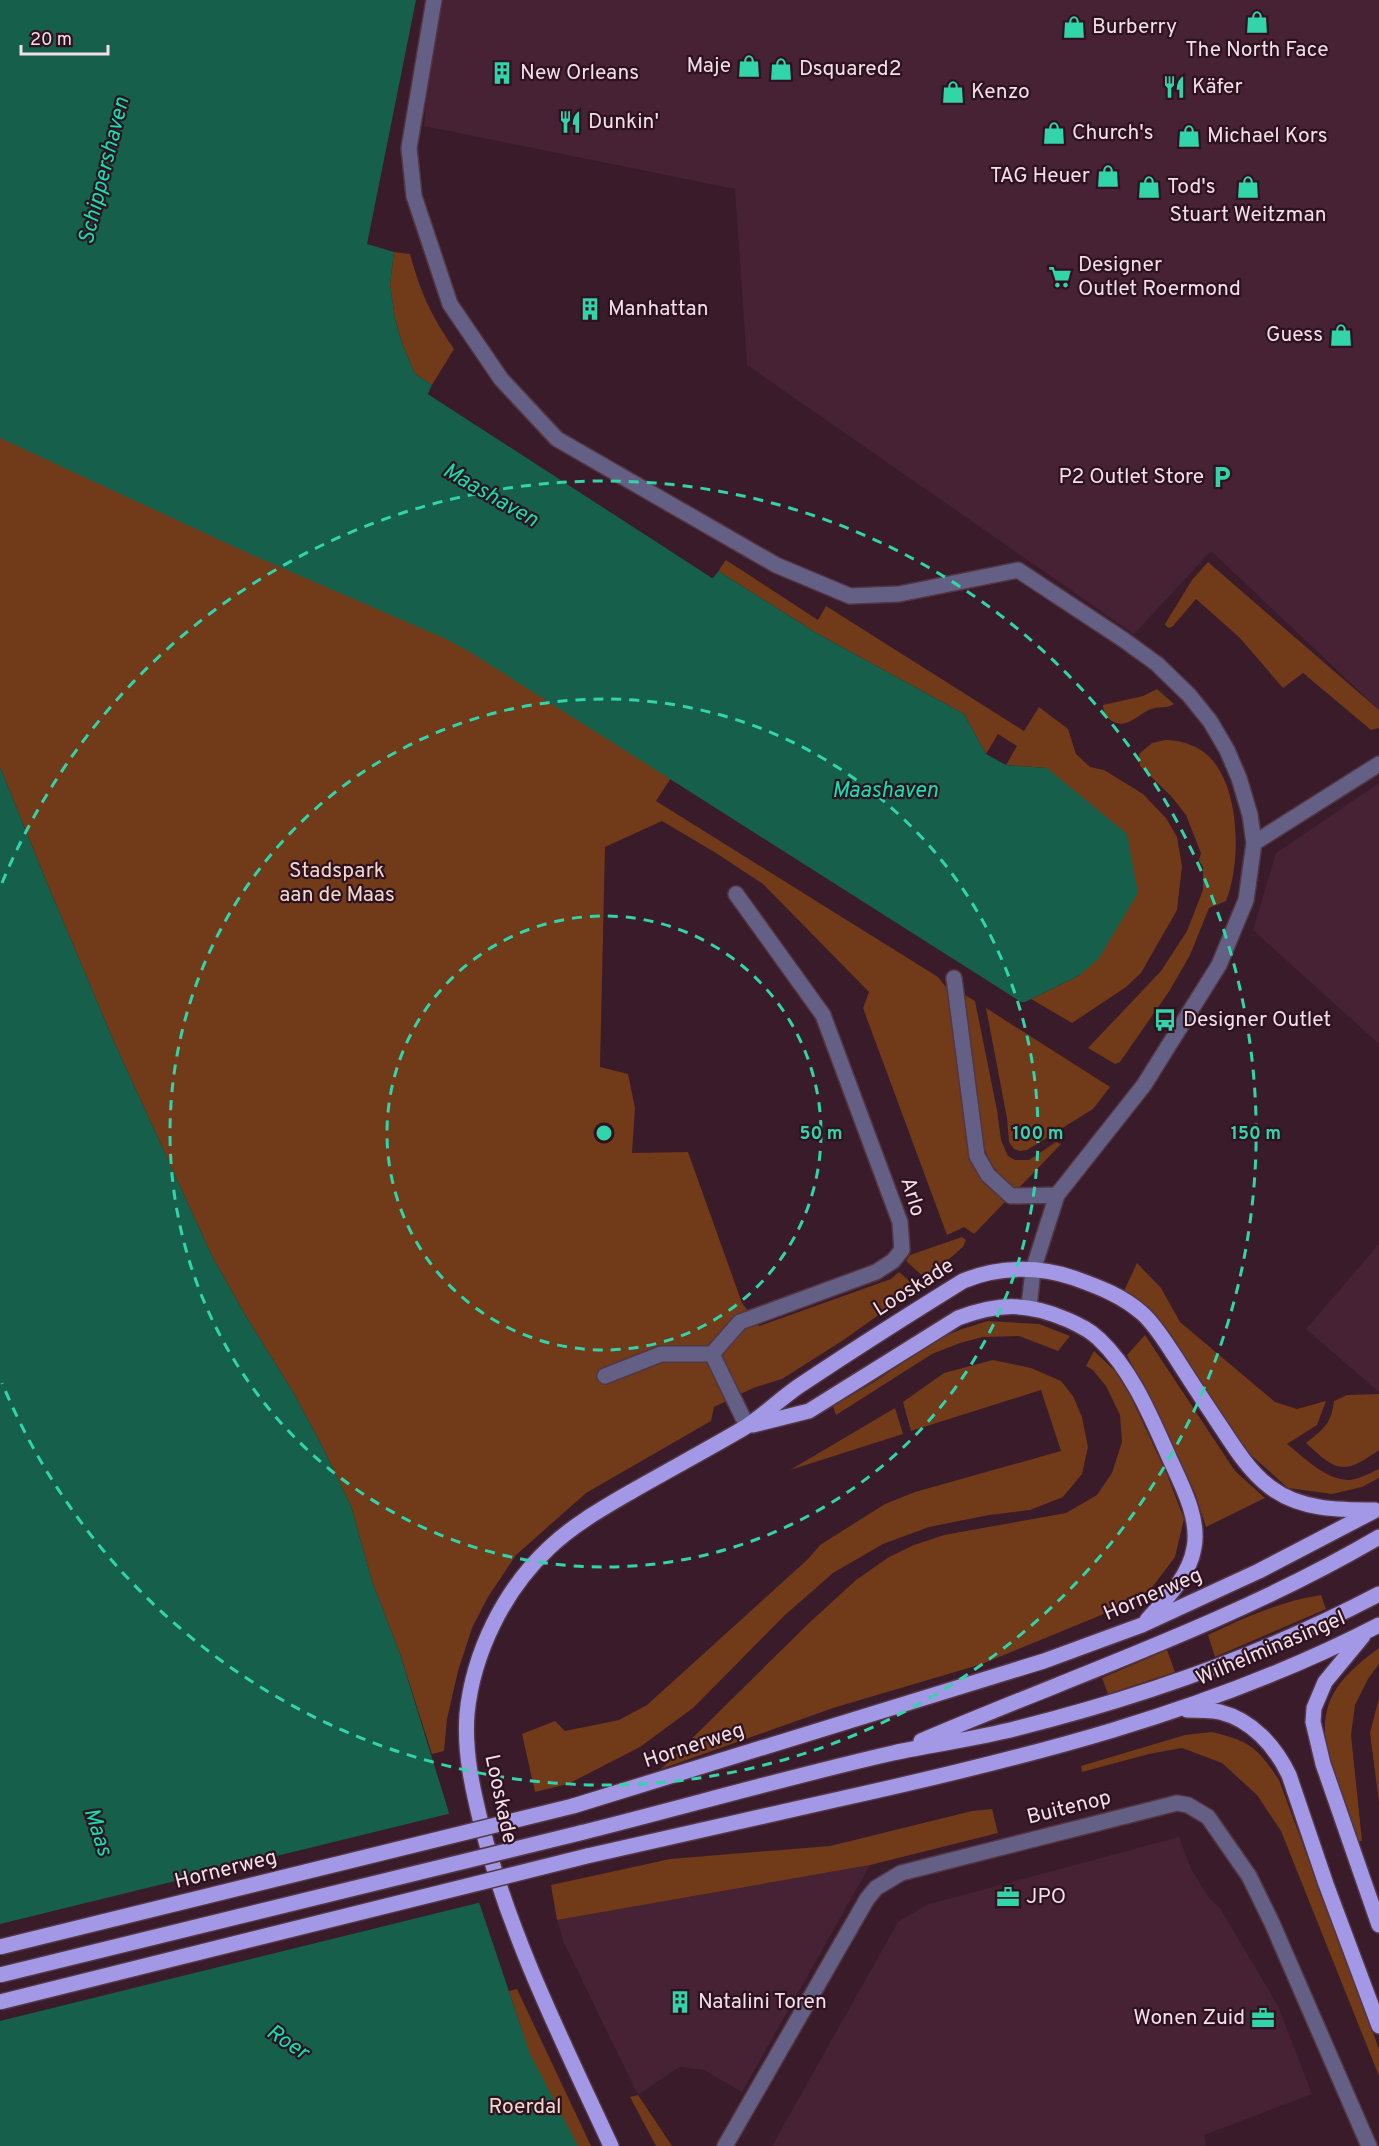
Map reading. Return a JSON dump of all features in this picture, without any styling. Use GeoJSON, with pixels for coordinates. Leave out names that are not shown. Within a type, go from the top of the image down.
{"type":"FeatureCollection","features":[{"type":"Feature","properties":{"kind":"main road","name":"Looskade"},"geometry":{"type":"LineString","coordinates":[[611,2146],[526,1959],[488,1851],[470,1777],[467,1749],[467,1716],[482,1650],[499,1613],[524,1575],[549,1547],[604,1508],[747,1426],[796,1388],[963,1281],[980,1273],[998,1270],[1034,1270],[1067,1276],[1103,1288],[1143,1314],[1160,1334],[1233,1445],[1270,1487],[1287,1497],[1317,1507],[1377,1509]]}},
{"type":"Feature","properties":{"kind":"main road","name":"Looskade"},"geometry":{"type":"LineString","coordinates":[[747,1426],[809,1411],[958,1318],[979,1310],[1003,1306],[1029,1307],[1054,1314],[1084,1328],[1098,1338],[1112,1353],[1131,1381],[1185,1494],[1194,1527],[1194,1547],[1190,1562],[1175,1589],[1142,1625]]}},
{"type":"Feature","properties":{"kind":"main road","name":"Hornerweg"},"geometry":{"type":"LineString","coordinates":[[0,1947],[573,1806],[1044,1661],[1142,1625],[1259,1572],[1377,1509]]}},
{"type":"Feature","properties":{"kind":"main road"},"geometry":{"type":"LineString","coordinates":[[0,1975],[580,1833],[894,1753],[1001,1707],[1170,1640],[1267,1597],[1379,1537]]}},
{"type":"Feature","properties":{"kind":"main road","name":"Wilhelminasingel"},"geometry":{"type":"LineString","coordinates":[[894,1753],[1014,1729],[1082,1712],[1160,1687],[1280,1641],[1379,1594]]}},
{"type":"Feature","properties":{"kind":"main road"},"geometry":{"type":"LineString","coordinates":[[1373,1629],[1325,1682],[1314,1708],[1312,1722],[1323,1764],[1379,1925]]}},
{"type":"Feature","properties":{"kind":"main road","name":"Wilhelminasingel"},"geometry":{"type":"LineString","coordinates":[[1178,1710],[1274,1674],[1373,1629]]}},
{"type":"Feature","properties":{"kind":"main road"},"geometry":{"type":"LineString","coordinates":[[0,2002],[587,1856],[976,1768],[1178,1710],[1211,1711],[1232,1716],[1261,1735],[1281,1759],[1289,1775],[1326,1884],[1379,2026]]}},
{"type":"Feature","properties":{"kind":"street"},"geometry":{"type":"LineString","coordinates":[[434,0],[409,148],[414,196],[450,304],[501,378],[557,439],[776,565],[850,596],[899,594],[1018,570],[1156,664],[1189,695],[1210,721],[1227,750],[1245,796],[1254,843],[1246,900],[1219,965],[1144,1085],[1057,1195],[1034,1270],[1029,1307]]}},
{"type":"Feature","properties":{"kind":"street"},"geometry":{"type":"LineString","coordinates":[[1254,843],[1379,764]]}},
{"type":"Feature","properties":{"kind":"street","name":"Arlo"},"geometry":{"type":"LineString","coordinates":[[712,1354],[740,1322],[876,1272],[893,1261],[902,1250],[900,1222],[823,1015],[736,894]]}},
{"type":"Feature","properties":{"kind":"street"},"geometry":{"type":"LineString","coordinates":[[954,978],[977,1156],[988,1175],[1011,1196],[1057,1195]]}},
{"type":"Feature","properties":{"kind":"street"},"geometry":{"type":"LineString","coordinates":[[605,1376],[661,1354],[712,1354],[747,1426]]}},
{"type":"Feature","properties":{"kind":"street","name":"Buitenop"},"geometry":{"type":"LineString","coordinates":[[725,2146],[867,1899],[876,1888],[901,1873],[1177,1803],[1188,1805],[1208,1817],[1248,1876],[1272,1923],[1369,2146]]}},
{"type":"Feature","properties":{"kind":"shaded area","name":"Designer Outlet Roermond"},"geometry":{"type":"Polygon","coordinates":[[[437,0],[1379,0],[1379,710],[1211,551],[1134,634],[747,365],[735,189],[424,126],[437,0]]]}},
{"type":"Feature","properties":{"kind":"shaded area"},"geometry":{"type":"Polygon","coordinates":[[[1379,783],[1379,1044],[1253,930],[1276,853],[1379,783]]]}},
{"type":"Feature","properties":{"kind":"shaded area"},"geometry":{"type":"Polygon","coordinates":[[[1379,1244],[1379,1392],[1306,1329],[1379,1244]]]}},
{"type":"Feature","properties":{"kind":"shaded area"},"geometry":{"type":"Polygon","coordinates":[[[1179,1837],[1191,1869],[1209,1898],[1220,1908],[1278,2006],[1312,2094],[1204,2135],[1206,2146],[772,2146],[898,1922],[926,1905],[1179,1837]]]}},
{"type":"Feature","properties":{"kind":"shaded area"},"geometry":{"type":"Polygon","coordinates":[[[870,1865],[742,2092],[704,2070],[679,2067],[638,2095],[564,1943],[557,1920],[870,1865]]]}},
{"type":"Feature","properties":{"kind":"green space"},"geometry":{"type":"Polygon","coordinates":[[[394,252],[410,254],[428,304],[454,349],[432,385],[415,374],[395,319],[390,284],[394,252]]]}},
{"type":"Feature","properties":{"kind":"green space","name":"Stadspark aan de Maas"},"geometry":{"type":"Polygon","coordinates":[[[0,437],[447,637],[671,778],[656,801],[938,977],[949,991],[971,1158],[980,1178],[1005,1202],[974,1234],[964,1227],[947,1235],[863,1008],[869,992],[763,884],[662,821],[605,847],[600,1067],[628,1074],[635,1108],[632,1153],[688,1152],[742,1303],[759,1326],[891,1279],[899,1272],[913,1284],[890,1307],[842,1341],[782,1379],[753,1388],[714,1407],[711,1421],[586,1493],[516,1555],[488,1597],[472,1628],[458,1671],[447,1719],[444,1751],[432,1754],[400,1654],[372,1581],[351,1506],[293,1392],[212,1256],[115,1044],[0,767],[0,437]]]}},
{"type":"Feature","properties":{"kind":"green space"},"geometry":{"type":"Polygon","coordinates":[[[726,560],[818,620],[826,606],[1024,731],[1039,707],[1068,729],[1076,754],[1090,767],[1104,770],[1143,794],[1166,818],[1177,837],[1182,866],[1177,910],[1141,973],[1126,987],[1072,1023],[1031,999],[1080,975],[1047,768],[1006,765],[1017,746],[998,734],[986,754],[964,714],[818,634],[718,571],[726,560]]]}},
{"type":"Feature","properties":{"kind":"green space"},"geometry":{"type":"Polygon","coordinates":[[[1208,562],[1379,710],[1379,728],[1371,730],[1303,673],[1283,688],[1240,638],[1196,599],[1173,626],[1167,627],[1165,624],[1192,580],[1208,562]]]}},
{"type":"Feature","properties":{"kind":"green space"},"geometry":{"type":"Polygon","coordinates":[[[1157,689],[1174,704],[1151,709],[1123,724],[1112,721],[1105,714],[1103,705],[1143,696],[1157,689]]]}},
{"type":"Feature","properties":{"kind":"green space"},"geometry":{"type":"Polygon","coordinates":[[[1165,740],[1178,741],[1198,748],[1214,762],[1223,776],[1233,810],[1236,849],[1234,868],[1226,901],[1209,908],[1190,955],[1170,990],[1120,1062],[1115,1064],[1088,1048],[1161,971],[1187,931],[1203,890],[1203,867],[1199,860],[1201,853],[1186,815],[1171,796],[1140,766],[1139,754],[1152,743],[1165,740]]]}},
{"type":"Feature","properties":{"kind":"green space"},"geometry":{"type":"Polygon","coordinates":[[[965,995],[975,1001],[1001,1140],[1008,1156],[1015,1160],[1029,1160],[1056,1142],[1061,1144],[1017,1190],[994,1167],[984,1146],[965,995]]]}},
{"type":"Feature","properties":{"kind":"green space"},"geometry":{"type":"Polygon","coordinates":[[[986,1008],[1110,1087],[1093,1109],[1027,1150],[1014,1149],[1009,1142],[1007,1118],[986,1008]]]}},
{"type":"Feature","properties":{"kind":"green space"},"geometry":{"type":"Polygon","coordinates":[[[962,1237],[966,1240],[963,1247],[926,1279],[906,1261],[910,1255],[962,1237]]]}},
{"type":"Feature","properties":{"kind":"green space"},"geometry":{"type":"Polygon","coordinates":[[[1137,1263],[1161,1288],[1180,1322],[1275,1402],[1297,1409],[1326,1401],[1317,1425],[1287,1444],[1323,1472],[1339,1479],[1352,1480],[1379,1469],[1379,1478],[1362,1487],[1332,1494],[1288,1488],[1244,1449],[1205,1394],[1162,1323],[1140,1302],[1124,1291],[1137,1263]]]}},
{"type":"Feature","properties":{"kind":"green space"},"geometry":{"type":"Polygon","coordinates":[[[988,1321],[1039,1324],[1070,1336],[1058,1351],[1019,1336],[983,1337],[960,1343],[932,1354],[836,1415],[833,1406],[940,1338],[988,1321]]]}},
{"type":"Feature","properties":{"kind":"green space"},"geometry":{"type":"Polygon","coordinates":[[[1145,1335],[1235,1471],[1265,1498],[1206,1527],[1195,1493],[1127,1355],[1145,1335]]]}},
{"type":"Feature","properties":{"kind":"green space"},"geometry":{"type":"Polygon","coordinates":[[[1094,1351],[1115,1371],[1131,1397],[1168,1477],[1184,1519],[1175,1557],[1150,1590],[1099,1616],[982,1664],[833,1708],[661,1769],[808,1624],[856,1580],[889,1557],[914,1545],[944,1535],[1066,1513],[1097,1495],[1112,1473],[1122,1442],[1120,1415],[1106,1386],[1093,1370],[1086,1366],[1094,1351]]]}},
{"type":"Feature","properties":{"kind":"green space"},"geometry":{"type":"Polygon","coordinates":[[[993,1360],[1031,1368],[1061,1381],[1073,1396],[1082,1417],[1088,1447],[1082,1474],[1063,1497],[1030,1510],[989,1515],[929,1527],[883,1544],[833,1573],[785,1615],[693,1708],[640,1747],[568,1784],[535,1792],[522,1734],[555,1721],[565,1731],[619,1720],[647,1705],[808,1559],[820,1545],[885,1504],[915,1492],[1061,1451],[1041,1390],[911,1431],[903,1402],[944,1373],[993,1360]]]}},
{"type":"Feature","properties":{"kind":"green space"},"geometry":{"type":"Polygon","coordinates":[[[1379,1394],[1379,1450],[1357,1464],[1340,1467],[1325,1460],[1306,1443],[1325,1426],[1331,1416],[1334,1401],[1347,1395],[1379,1394]]]}},
{"type":"Feature","properties":{"kind":"green space"},"geometry":{"type":"Polygon","coordinates":[[[895,1408],[903,1434],[790,1470],[895,1408]]]}},
{"type":"Feature","properties":{"kind":"green space"},"geometry":{"type":"Polygon","coordinates":[[[1321,1595],[1326,1609],[1215,1657],[1208,1635],[1276,1606],[1321,1595]]]}},
{"type":"Feature","properties":{"kind":"green space"},"geometry":{"type":"Polygon","coordinates":[[[1379,1648],[1379,1664],[1368,1679],[1355,1705],[1351,1735],[1362,1841],[1356,1841],[1326,1745],[1326,1713],[1330,1700],[1345,1677],[1379,1648]]]}},
{"type":"Feature","properties":{"kind":"green space"},"geometry":{"type":"Polygon","coordinates":[[[1167,1650],[1175,1672],[1108,1694],[1102,1678],[1167,1650]]]}},
{"type":"Feature","properties":{"kind":"green space"},"geometry":{"type":"Polygon","coordinates":[[[1379,1698],[1379,1802],[1370,1733],[1379,1698]]]}},
{"type":"Feature","properties":{"kind":"green space"},"geometry":{"type":"Polygon","coordinates":[[[1212,1732],[1236,1739],[1252,1747],[1265,1760],[1279,1780],[1379,2049],[1379,2076],[1281,1831],[1257,1795],[1222,1763],[1182,1748],[1149,1754],[1082,1772],[1081,1766],[1185,1735],[1212,1732]]]}},
{"type":"Feature","properties":{"kind":"green space"},"geometry":{"type":"Polygon","coordinates":[[[992,1809],[998,1833],[870,1865],[557,1920],[551,1885],[670,1859],[830,1846],[972,1811],[992,1809]]]}},
{"type":"Feature","properties":{"kind":"green space","name":"Roerdal"},"geometry":{"type":"Polygon","coordinates":[[[517,1989],[591,2146],[457,2146],[523,2034],[509,1991],[517,1989]]]}},
{"type":"Feature","properties":{"kind":"green space"},"geometry":{"type":"Polygon","coordinates":[[[638,2095],[672,2146],[656,2146],[630,2097],[638,2095]]]}},
{"type":"Feature","properties":{"kind":"water"},"geometry":{"type":"Polygon","coordinates":[[[0,0],[416,0],[367,244],[394,252],[390,284],[395,319],[415,374],[432,385],[428,394],[712,578],[718,571],[818,634],[964,714],[986,754],[1006,765],[1047,768],[1127,834],[1138,893],[1099,958],[1080,975],[1021,1002],[470,652],[446,639],[252,555],[0,438],[0,0]]]}},
{"type":"Feature","properties":{"kind":"water"},"geometry":{"type":"Polygon","coordinates":[[[0,767],[115,1044],[212,1256],[293,1392],[351,1506],[372,1581],[400,1654],[449,1813],[530,2054],[578,2146],[0,2146],[0,767]]]}},
{"type":"Feature","properties":{"kind":"pier"},"geometry":{"type":"Polygon","coordinates":[[[432,385],[435,386],[432,393],[712,574],[716,569],[720,569],[713,578],[428,394],[432,385]]]}},
{"type":"Feature","properties":{"kind":"pier"},"geometry":{"type":"Polygon","coordinates":[[[452,1813],[482,1902],[0,2021],[0,1924],[452,1813]]]}},
{"type":"Feature","properties":{"kind":"place","name":"The North Face"},"geometry":{"type":"Point","coordinates":[1257,22]}},
{"type":"Feature","properties":{"kind":"place","name":"Burberry"},"geometry":{"type":"Point","coordinates":[1074,27]}},
{"type":"Feature","properties":{"kind":"place","name":"Maje"},"geometry":{"type":"Point","coordinates":[749,66]}},
{"type":"Feature","properties":{"kind":"place","name":"Dsquared2"},"geometry":{"type":"Point","coordinates":[781,69]}},
{"type":"Feature","properties":{"kind":"place","name":"New Orleans"},"geometry":{"type":"Point","coordinates":[502,73]}},
{"type":"Feature","properties":{"kind":"place","name":"Käfer"},"geometry":{"type":"Point","coordinates":[1174,87]}},
{"type":"Feature","properties":{"kind":"place","name":"Kenzo"},"geometry":{"type":"Point","coordinates":[953,92]}},
{"type":"Feature","properties":{"kind":"place","name":"Dunkin'"},"geometry":{"type":"Point","coordinates":[570,122]}},
{"type":"Feature","properties":{"kind":"place","name":"Church's"},"geometry":{"type":"Point","coordinates":[1054,133]}},
{"type":"Feature","properties":{"kind":"place","name":"Michael Kors"},"geometry":{"type":"Point","coordinates":[1189,136]}},
{"type":"Feature","properties":{"kind":"place","name":"TAG Heuer"},"geometry":{"type":"Point","coordinates":[1108,176]}},
{"type":"Feature","properties":{"kind":"place","name":"Tod's"},"geometry":{"type":"Point","coordinates":[1149,187]}},
{"type":"Feature","properties":{"kind":"place","name":"Stuart Weitzman"},"geometry":{"type":"Point","coordinates":[1248,187]}},
{"type":"Feature","properties":{"kind":"place","name":"Designer Outlet Roermond"},"geometry":{"type":"Point","coordinates":[1060,277]}},
{"type":"Feature","properties":{"kind":"place","name":"Manhattan"},"geometry":{"type":"Point","coordinates":[590,309]}},
{"type":"Feature","properties":{"kind":"place","name":"Guess"},"geometry":{"type":"Point","coordinates":[1341,335]}},
{"type":"Feature","properties":{"kind":"place","name":"P2 Outlet Store"},"geometry":{"type":"Point","coordinates":[1222,477]}},
{"type":"Feature","properties":{"kind":"place","name":"Designer Outlet"},"geometry":{"type":"Point","coordinates":[1165,1020]}},
{"type":"Feature","properties":{"kind":"place","name":"JPO"},"geometry":{"type":"Point","coordinates":[1008,1897]}},
{"type":"Feature","properties":{"kind":"place","name":"Natalini Toren"},"geometry":{"type":"Point","coordinates":[680,2002]}},
{"type":"Feature","properties":{"kind":"place","name":"Wonen Zuid"},"geometry":{"type":"Point","coordinates":[1263,2018]}},
{"type":"Feature","properties":{"kind":"water label","name":"Schippershaven"},"geometry":{"type":"Point","coordinates":[105,171]}},
{"type":"Feature","properties":{"kind":"water label","name":"Maashaven"},"geometry":{"type":"Point","coordinates":[490,496]}},
{"type":"Feature","properties":{"kind":"water label","name":"Maashaven"},"geometry":{"type":"Point","coordinates":[885,791]}},
{"type":"Feature","properties":{"kind":"water label","name":"Maas"},"geometry":{"type":"Point","coordinates":[97,1832]}},
{"type":"Feature","properties":{"kind":"water label","name":"Roer"},"geometry":{"type":"Point","coordinates":[287,2043]}}]}
